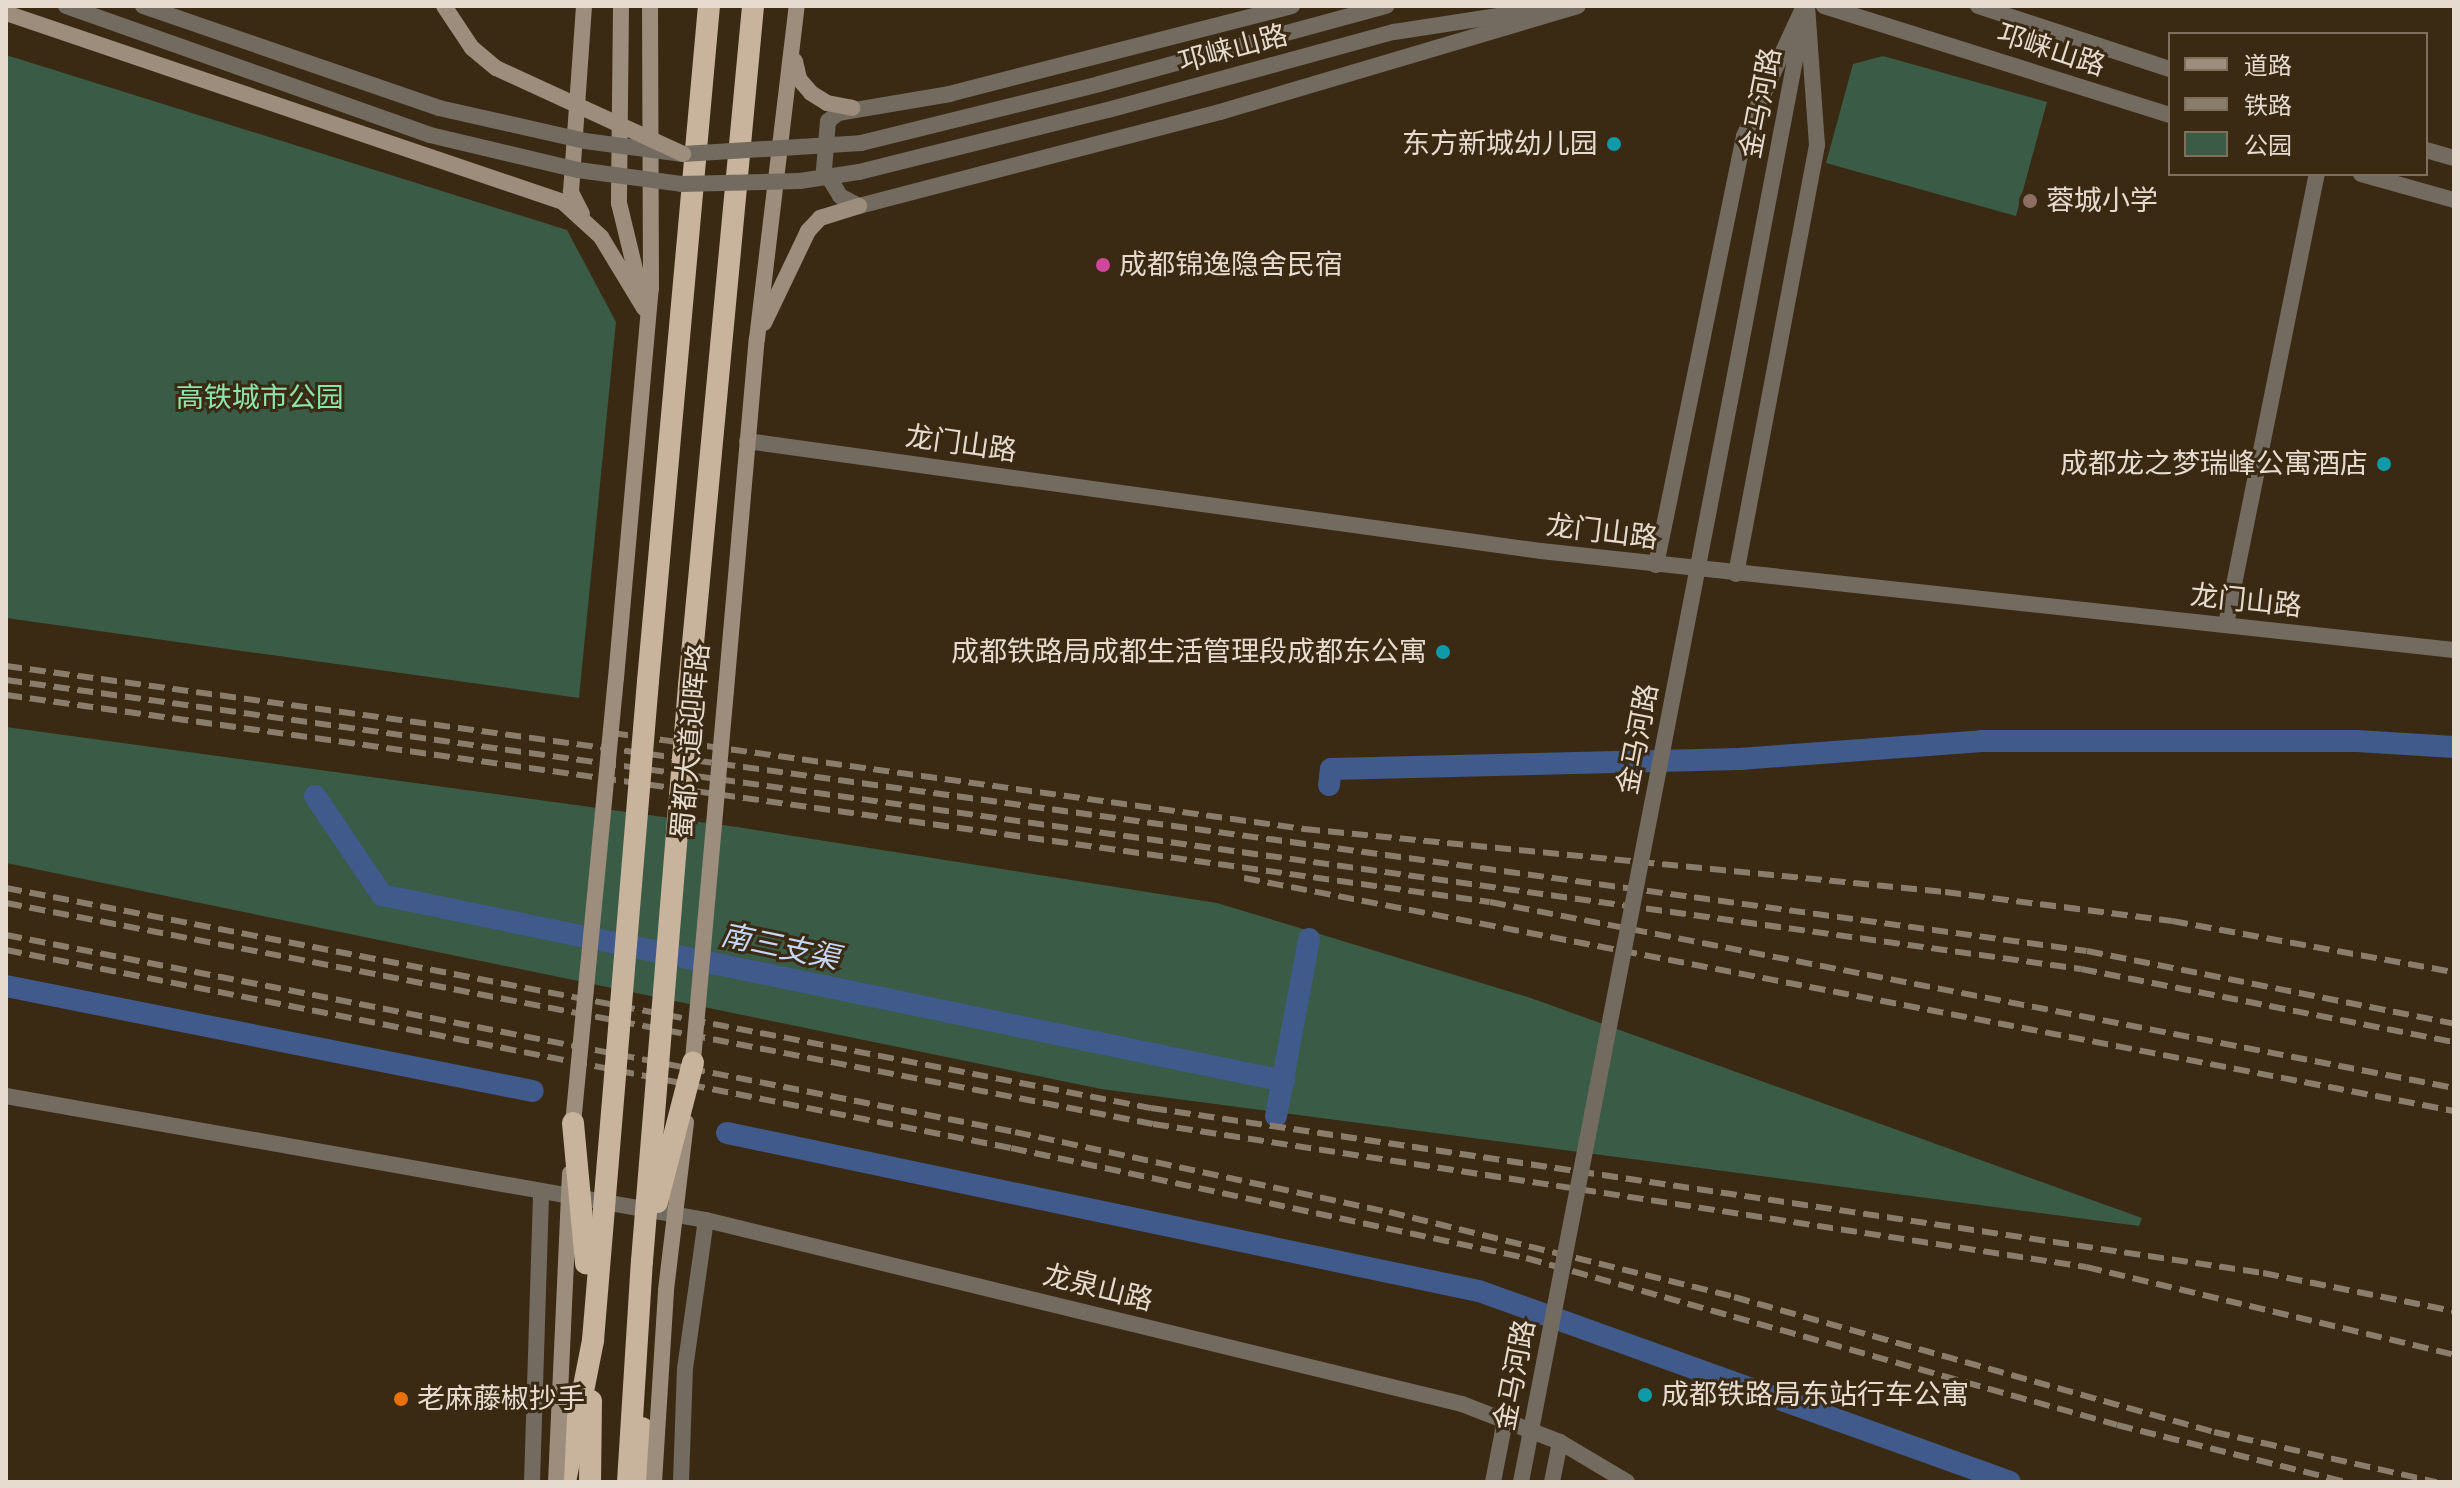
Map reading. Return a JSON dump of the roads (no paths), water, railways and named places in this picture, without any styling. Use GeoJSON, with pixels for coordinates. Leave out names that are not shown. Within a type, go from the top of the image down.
{"type":"FeatureCollection","features":[{"type":"Feature","properties":{"kind":"highway","name":"蜀都大道迎晖路"},"geometry":{"type":"LineString","coordinates":[[593,1340],[709,6]]}},
{"type":"Feature","properties":{"kind":"highway","name":"蜀都大道迎晖路"},"geometry":{"type":"LineString","coordinates":[[635,1344],[689,686],[753,6]]}},
{"type":"Feature","properties":{"kind":"highway"},"geometry":{"type":"LineString","coordinates":[[642,1261],[693,1063]]}},
{"type":"Feature","properties":{"kind":"highway"},"geometry":{"type":"LineString","coordinates":[[573,1123],[593,1340],[590,1482]]}},
{"type":"Feature","properties":{"kind":"highway"},"geometry":{"type":"LineString","coordinates":[[565,1482],[593,1340]]}},
{"type":"Feature","properties":{"kind":"highway"},"geometry":{"type":"LineString","coordinates":[[628,1482],[635,1344]]}},
{"type":"Feature","properties":{"kind":"highway"},"geometry":{"type":"LineString","coordinates":[[635,1344],[647,1482]]}},
{"type":"Feature","properties":{"kind":"main road"},"geometry":{"type":"LineString","coordinates":[[444,6],[472,48],[496,68],[683,154]]}},
{"type":"Feature","properties":{"kind":"main road"},"geometry":{"type":"LineString","coordinates":[[584,6],[571,192],[582,216],[644,308]]}},
{"type":"Feature","properties":{"kind":"main road"},"geometry":{"type":"LineString","coordinates":[[621,6],[617,69],[619,203],[644,308],[641,422]]}},
{"type":"Feature","properties":{"kind":"main road"},"geometry":{"type":"LineString","coordinates":[[556,1482],[573,1123],[641,422],[651,289],[650,6]]}},
{"type":"Feature","properties":{"kind":"main road","name":"蜀都大道迎晖路"},"geometry":{"type":"LineString","coordinates":[[654,1482],[666,1290],[693,1063],[747,441],[797,6]]}},
{"type":"Feature","properties":{"kind":"main road"},"geometry":{"type":"LineString","coordinates":[[6,13],[563,202],[582,216]]}},
{"type":"Feature","properties":{"kind":"main road"},"geometry":{"type":"LineString","coordinates":[[793,49],[799,79],[811,93],[827,103],[853,108]]}},
{"type":"Feature","properties":{"kind":"main road"},"geometry":{"type":"LineString","coordinates":[[757,339],[808,231],[820,218],[859,206]]}},
{"type":"Feature","properties":{"kind":"street","name":"邛崃山路"},"geometry":{"type":"LineString","coordinates":[[66,6],[430,135],[578,170],[681,184],[800,181],[859,172],[1108,110],[1394,32],[1560,6]]}},
{"type":"Feature","properties":{"kind":"street","name":"邛崃山路"},"geometry":{"type":"LineString","coordinates":[[143,6],[439,108],[585,141],[683,154],[861,143],[1099,84],[1387,6]]}},
{"type":"Feature","properties":{"kind":"street"},"geometry":{"type":"LineString","coordinates":[[1292,6],[950,94],[853,108],[828,121],[824,170],[840,196],[859,206],[1220,112],[1578,6]]}},
{"type":"Feature","properties":{"kind":"street"},"geometry":{"type":"LineString","coordinates":[[1656,565],[1744,136],[1806,6]]}},
{"type":"Feature","properties":{"kind":"street"},"geometry":{"type":"LineString","coordinates":[[1736,574],[1817,145],[1806,6]]}},
{"type":"Feature","properties":{"kind":"street","name":"金马河路"},"geometry":{"type":"LineString","coordinates":[[1521,1482],[1806,6]]}},
{"type":"Feature","properties":{"kind":"street","name":"邛崃山路"},"geometry":{"type":"LineString","coordinates":[[1824,6],[2168,114]]}},
{"type":"Feature","properties":{"kind":"street","name":"邛崃山路"},"geometry":{"type":"LineString","coordinates":[[1978,6],[2168,68]]}},
{"type":"Feature","properties":{"kind":"street"},"geometry":{"type":"LineString","coordinates":[[2428,151],[2454,158]]}},
{"type":"Feature","properties":{"kind":"street"},"geometry":{"type":"LineString","coordinates":[[2226,624],[2317,176]]}},
{"type":"Feature","properties":{"kind":"street"},"geometry":{"type":"LineString","coordinates":[[2368,176],[2454,200]]}},
{"type":"Feature","properties":{"kind":"street","name":"龙门山路"},"geometry":{"type":"LineString","coordinates":[[747,441],[1656,565],[2454,650]]}},
{"type":"Feature","properties":{"kind":"street","name":"龙泉山路"},"geometry":{"type":"LineString","coordinates":[[6,1096],[706,1220],[1462,1404],[1560,1442],[1627,1482]]}},
{"type":"Feature","properties":{"kind":"street"},"geometry":{"type":"LineString","coordinates":[[532,1482],[541,1191]]}},
{"type":"Feature","properties":{"kind":"street"},"geometry":{"type":"LineString","coordinates":[[681,1482],[685,1369],[706,1220]]}},
{"type":"Feature","properties":{"kind":"street"},"geometry":{"type":"LineString","coordinates":[[1493,1482],[1505,1420]]}},
{"type":"Feature","properties":{"kind":"street"},"geometry":{"type":"LineString","coordinates":[[1552,1482],[1560,1442]]}},
{"type":"Feature","properties":{"kind":"waterway"},"geometry":{"type":"LineString","coordinates":[[1329,785],[1331,769],[1739,759],[1982,741],[2357,741],[2454,747]]}},
{"type":"Feature","properties":{"kind":"waterway","name":"南三支渠"},"geometry":{"type":"LineString","coordinates":[[315,796],[382,895],[1284,1081]]}},
{"type":"Feature","properties":{"kind":"waterway"},"geometry":{"type":"LineString","coordinates":[[1276,1116],[1309,939]]}},
{"type":"Feature","properties":{"kind":"waterway"},"geometry":{"type":"LineString","coordinates":[[6,986],[533,1091]]}},
{"type":"Feature","properties":{"kind":"waterway"},"geometry":{"type":"LineString","coordinates":[[727,1133],[1479,1291],[2010,1482]]}},
{"type":"Feature","properties":{"kind":"railway"},"geometry":{"type":"LineString","coordinates":[[6,666],[2087,951],[2454,1024]]}},
{"type":"Feature","properties":{"kind":"railway"},"geometry":{"type":"LineString","coordinates":[[6,680],[2081,969],[2454,1042]]}},
{"type":"Feature","properties":{"kind":"railway"},"geometry":{"type":"LineString","coordinates":[[6,695],[1490,902],[2454,1088]]}},
{"type":"Feature","properties":{"kind":"railway"},"geometry":{"type":"LineString","coordinates":[[612,733],[1304,829],[1945,892],[2172,921],[2454,972]]}},
{"type":"Feature","properties":{"kind":"railway"},"geometry":{"type":"LineString","coordinates":[[1244,878],[2454,1111]]}},
{"type":"Feature","properties":{"kind":"railway"},"geometry":{"type":"LineString","coordinates":[[6,888],[1151,1108],[2263,1273],[2454,1311]]}},
{"type":"Feature","properties":{"kind":"railway"},"geometry":{"type":"LineString","coordinates":[[6,903],[1153,1124],[2086,1267],[2454,1355]]}},
{"type":"Feature","properties":{"kind":"railway"},"geometry":{"type":"LineString","coordinates":[[6,935],[1015,1132],[1389,1212],[1734,1297],[2214,1432],[2436,1482]]}},
{"type":"Feature","properties":{"kind":"railway"},"geometry":{"type":"LineString","coordinates":[[6,950],[1011,1148],[1526,1258],[2117,1425],[2345,1482]]}},
{"type":"Feature","properties":{"kind":"place","name":"东方新城幼儿园"},"geometry":{"type":"Point","coordinates":[1614,144]}},
{"type":"Feature","properties":{"kind":"place","name":"蓉城小学"},"geometry":{"type":"Point","coordinates":[2030,201]}},
{"type":"Feature","properties":{"kind":"place","name":"成都锦逸隐舍民宿"},"geometry":{"type":"Point","coordinates":[1103,265]}},
{"type":"Feature","properties":{"kind":"place","name":"成都龙之梦瑞峰公寓酒店"},"geometry":{"type":"Point","coordinates":[2384,464]}},
{"type":"Feature","properties":{"kind":"place","name":"成都铁路局成都生活管理段成都东公寓"},"geometry":{"type":"Point","coordinates":[1443,652]}},
{"type":"Feature","properties":{"kind":"place","name":"成都铁路局东站行车公寓"},"geometry":{"type":"Point","coordinates":[1645,1395]}},
{"type":"Feature","properties":{"kind":"place","name":"老麻藤椒抄手"},"geometry":{"type":"Point","coordinates":[401,1399]}},
{"type":"Feature","properties":{"kind":"park label","name":"高铁城市公园"},"geometry":{"type":"Point","coordinates":[260,398]}}]}
